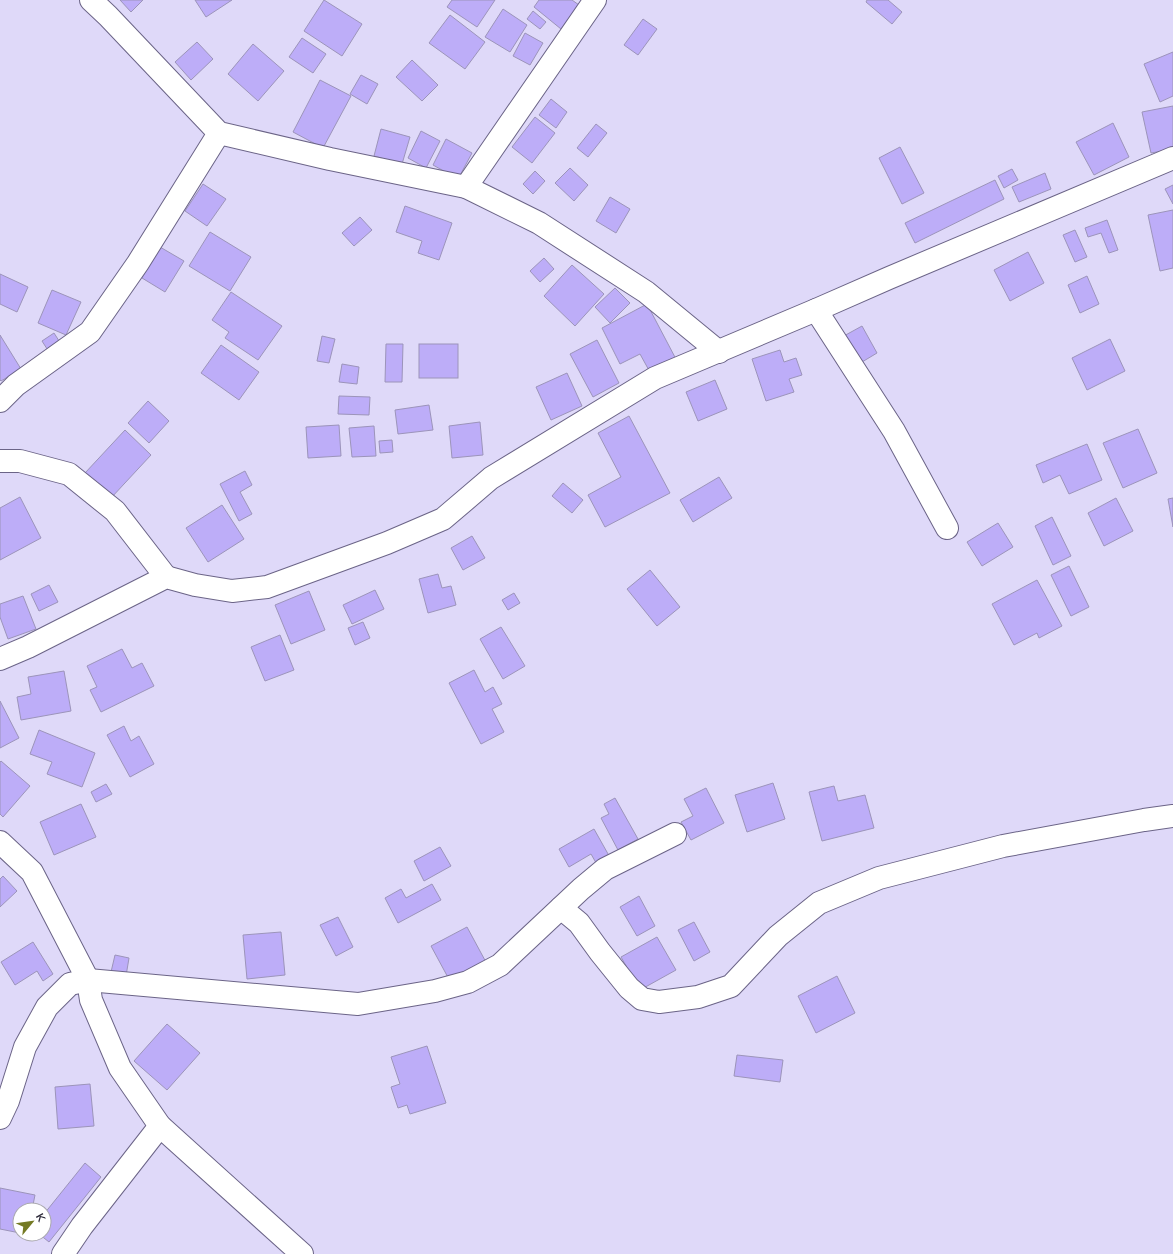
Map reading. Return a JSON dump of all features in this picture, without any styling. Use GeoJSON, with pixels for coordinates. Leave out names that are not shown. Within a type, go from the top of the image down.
{"type":"FeatureCollection","features":[{"type":"Feature","properties":{"kind":"street"},"geometry":{"type":"LineString","coordinates":[[91,0],[219,132],[330,159],[466,187],[540,223],[646,292],[718,352]]}},
{"type":"Feature","properties":{"kind":"street"},"geometry":{"type":"LineString","coordinates":[[466,187],[595,0]]}},
{"type":"Feature","properties":{"kind":"street"},"geometry":{"type":"LineString","coordinates":[[0,400],[16,385],[90,332],[138,263],[219,132]]}},
{"type":"Feature","properties":{"kind":"street"},"geometry":{"type":"LineString","coordinates":[[0,461],[20,461],[69,474],[115,511],[166,577],[195,585],[232,591],[267,587],[387,543],[443,519],[491,478],[655,378],[1173,158]]}},
{"type":"Feature","properties":{"kind":"street"},"geometry":{"type":"LineString","coordinates":[[816,310],[894,431],[948,528]]}},
{"type":"Feature","properties":{"kind":"street"},"geometry":{"type":"LineString","coordinates":[[0,659],[28,647],[166,577]]}},
{"type":"Feature","properties":{"kind":"street"},"geometry":{"type":"LineString","coordinates":[[561,908],[579,923],[629,988],[642,999],[658,1002],[698,997],[731,986],[778,936],[819,902],[879,878],[1003,846],[1173,816]]}},
{"type":"Feature","properties":{"kind":"street"},"geometry":{"type":"LineString","coordinates":[[0,1118],[8,1101],[25,1047],[47,1007],[70,984],[88,980],[358,1004],[435,991],[468,982],[500,965],[581,889],[605,869],[675,834]]}},
{"type":"Feature","properties":{"kind":"street"},"geometry":{"type":"LineString","coordinates":[[0,842],[32,872],[88,980],[91,1000],[120,1068],[160,1126],[302,1254]]}},
{"type":"Feature","properties":{"kind":"street"},"geometry":{"type":"LineString","coordinates":[[63,1254],[82,1226],[160,1126]]}},
{"type":"Feature","properties":{"kind":"building"},"geometry":{"type":"Polygon","coordinates":[[[120,0],[143,0],[131,12],[120,0]]]}},
{"type":"Feature","properties":{"kind":"building"},"geometry":{"type":"Polygon","coordinates":[[[195,0],[232,0],[206,17],[195,0]]]}},
{"type":"Feature","properties":{"kind":"building"},"geometry":{"type":"Polygon","coordinates":[[[324,0],[362,24],[342,56],[304,31],[324,0]]]}},
{"type":"Feature","properties":{"kind":"building"},"geometry":{"type":"Polygon","coordinates":[[[452,0],[495,0],[477,27],[447,7],[452,0]]]}},
{"type":"Feature","properties":{"kind":"building"},"geometry":{"type":"Polygon","coordinates":[[[539,0],[572,0],[579,5],[561,29],[534,7],[539,0]]]}},
{"type":"Feature","properties":{"kind":"building"},"geometry":{"type":"Polygon","coordinates":[[[867,0],[888,0],[902,12],[892,24],[866,2],[867,0]]]}},
{"type":"Feature","properties":{"kind":"building"},"geometry":{"type":"Polygon","coordinates":[[[503,9],[527,25],[510,52],[485,37],[503,9]]]}},
{"type":"Feature","properties":{"kind":"building"},"geometry":{"type":"Polygon","coordinates":[[[533,11],[546,22],[540,29],[527,19],[533,11]]]}},
{"type":"Feature","properties":{"kind":"building"},"geometry":{"type":"Polygon","coordinates":[[[450,15],[485,42],[465,69],[429,43],[450,15]]]}},
{"type":"Feature","properties":{"kind":"building"},"geometry":{"type":"Polygon","coordinates":[[[643,19],[657,29],[638,55],[624,45],[643,19]]]}},
{"type":"Feature","properties":{"kind":"building"},"geometry":{"type":"Polygon","coordinates":[[[525,33],[543,43],[530,65],[513,56],[525,33]]]}},
{"type":"Feature","properties":{"kind":"building"},"geometry":{"type":"Polygon","coordinates":[[[302,38],[326,54],[313,73],[289,57],[302,38]]]}},
{"type":"Feature","properties":{"kind":"building"},"geometry":{"type":"Polygon","coordinates":[[[197,42],[213,59],[191,80],[175,62],[197,42]]]}},
{"type":"Feature","properties":{"kind":"building"},"geometry":{"type":"Polygon","coordinates":[[[253,44],[284,71],[258,101],[228,74],[253,44]]]}},
{"type":"Feature","properties":{"kind":"building"},"geometry":{"type":"Polygon","coordinates":[[[1173,52],[1173,96],[1160,102],[1144,64],[1173,52]]]}},
{"type":"Feature","properties":{"kind":"building"},"geometry":{"type":"Polygon","coordinates":[[[412,60],[438,85],[422,101],[396,77],[412,60]]]}},
{"type":"Feature","properties":{"kind":"building"},"geometry":{"type":"Polygon","coordinates":[[[361,75],[378,84],[367,104],[350,94],[361,75]]]}},
{"type":"Feature","properties":{"kind":"building"},"geometry":{"type":"Polygon","coordinates":[[[320,80],[351,96],[323,148],[293,132],[320,80]]]}},
{"type":"Feature","properties":{"kind":"building"},"geometry":{"type":"Polygon","coordinates":[[[551,99],[567,112],[556,128],[539,115],[551,99]]]}},
{"type":"Feature","properties":{"kind":"building"},"geometry":{"type":"Polygon","coordinates":[[[1173,106],[1173,149],[1151,153],[1142,112],[1173,106]]]}},
{"type":"Feature","properties":{"kind":"building"},"geometry":{"type":"Polygon","coordinates":[[[535,117],[555,133],[532,163],[512,147],[535,117]]]}},
{"type":"Feature","properties":{"kind":"building"},"geometry":{"type":"Polygon","coordinates":[[[1113,123],[1129,157],[1094,175],[1076,142],[1113,123]]]}},
{"type":"Feature","properties":{"kind":"building"},"geometry":{"type":"Polygon","coordinates":[[[596,124],[607,133],[588,157],[577,148],[596,124]]]}},
{"type":"Feature","properties":{"kind":"building"},"geometry":{"type":"Polygon","coordinates":[[[381,129],[410,137],[402,164],[374,156],[381,129]]]}},
{"type":"Feature","properties":{"kind":"building"},"geometry":{"type":"Polygon","coordinates":[[[421,131],[440,141],[426,168],[408,158],[421,131]]]}},
{"type":"Feature","properties":{"kind":"building"},"geometry":{"type":"Polygon","coordinates":[[[446,139],[472,153],[458,179],[433,165],[446,139]]]}},
{"type":"Feature","properties":{"kind":"building"},"geometry":{"type":"Polygon","coordinates":[[[900,147],[924,193],[902,204],[879,158],[900,147]]]}},
{"type":"Feature","properties":{"kind":"building"},"geometry":{"type":"Polygon","coordinates":[[[570,168],[588,185],[574,201],[555,183],[570,168]]]}},
{"type":"Feature","properties":{"kind":"building"},"geometry":{"type":"Polygon","coordinates":[[[1012,169],[1018,180],[1004,188],[998,176],[1012,169]]]}},
{"type":"Feature","properties":{"kind":"building"},"geometry":{"type":"Polygon","coordinates":[[[535,171],[545,181],[533,194],[523,184],[535,171]]]}},
{"type":"Feature","properties":{"kind":"building"},"geometry":{"type":"Polygon","coordinates":[[[1045,173],[1051,189],[1019,202],[1012,187],[1045,173]]]}},
{"type":"Feature","properties":{"kind":"building"},"geometry":{"type":"Polygon","coordinates":[[[995,180],[1004,199],[915,243],[905,223],[995,180]]]}},
{"type":"Feature","properties":{"kind":"building"},"geometry":{"type":"Polygon","coordinates":[[[203,184],[226,199],[207,226],[185,211],[203,184]]]}},
{"type":"Feature","properties":{"kind":"building"},"geometry":{"type":"Polygon","coordinates":[[[1173,185],[1173,204],[1165,189],[1173,185]]]}},
{"type":"Feature","properties":{"kind":"building"},"geometry":{"type":"Polygon","coordinates":[[[610,197],[630,209],[616,233],[596,221],[610,197]]]}},
{"type":"Feature","properties":{"kind":"building"},"geometry":{"type":"Polygon","coordinates":[[[405,206],[452,223],[439,260],[418,253],[422,241],[396,232],[405,206]]]}},
{"type":"Feature","properties":{"kind":"building"},"geometry":{"type":"Polygon","coordinates":[[[1173,210],[1173,268],[1160,271],[1148,215],[1173,210]]]}},
{"type":"Feature","properties":{"kind":"building"},"geometry":{"type":"Polygon","coordinates":[[[360,217],[372,230],[354,246],[342,233],[360,217]]]}},
{"type":"Feature","properties":{"kind":"building"},"geometry":{"type":"Polygon","coordinates":[[[1107,220],[1118,250],[1109,253],[1101,233],[1088,237],[1085,228],[1107,220]]]}},
{"type":"Feature","properties":{"kind":"building"},"geometry":{"type":"Polygon","coordinates":[[[1075,230],[1087,257],[1075,262],[1063,235],[1075,230]]]}},
{"type":"Feature","properties":{"kind":"building"},"geometry":{"type":"Polygon","coordinates":[[[210,232],[251,257],[230,291],[189,266],[210,232]]]}},
{"type":"Feature","properties":{"kind":"building"},"geometry":{"type":"Polygon","coordinates":[[[160,247],[184,261],[165,292],[142,278],[160,247]]]}},
{"type":"Feature","properties":{"kind":"building"},"geometry":{"type":"Polygon","coordinates":[[[1028,252],[1044,283],[1010,301],[994,270],[1028,252]]]}},
{"type":"Feature","properties":{"kind":"building"},"geometry":{"type":"Polygon","coordinates":[[[544,258],[554,269],[540,282],[530,271],[544,258]]]}},
{"type":"Feature","properties":{"kind":"building"},"geometry":{"type":"Polygon","coordinates":[[[572,265],[604,294],[575,326],[544,296],[572,265]]]}},
{"type":"Feature","properties":{"kind":"building"},"geometry":{"type":"Polygon","coordinates":[[[0,274],[28,287],[17,312],[0,304],[0,274]]]}},
{"type":"Feature","properties":{"kind":"building"},"geometry":{"type":"Polygon","coordinates":[[[1087,276],[1099,304],[1080,313],[1068,285],[1087,276]]]}},
{"type":"Feature","properties":{"kind":"building"},"geometry":{"type":"Polygon","coordinates":[[[615,288],[630,303],[610,323],[595,307],[615,288]]]}},
{"type":"Feature","properties":{"kind":"building"},"geometry":{"type":"Polygon","coordinates":[[[52,290],[81,302],[66,335],[38,323],[52,290]]]}},
{"type":"Feature","properties":{"kind":"building"},"geometry":{"type":"Polygon","coordinates":[[[231,292],[282,326],[258,360],[225,338],[229,332],[212,320],[231,292]]]}},
{"type":"Feature","properties":{"kind":"building"},"geometry":{"type":"Polygon","coordinates":[[[647,304],[677,361],[651,374],[640,354],[620,364],[602,328],[647,304]]]}},
{"type":"Feature","properties":{"kind":"building"},"geometry":{"type":"Polygon","coordinates":[[[862,326],[877,353],[857,365],[842,337],[862,326]]]}},
{"type":"Feature","properties":{"kind":"building"},"geometry":{"type":"Polygon","coordinates":[[[54,333],[61,344],[49,352],[42,341],[54,333]]]}},
{"type":"Feature","properties":{"kind":"building"},"geometry":{"type":"Polygon","coordinates":[[[0,335],[21,369],[1,381],[0,380],[0,335]]]}},
{"type":"Feature","properties":{"kind":"building"},"geometry":{"type":"Polygon","coordinates":[[[322,336],[335,339],[329,363],[317,361],[322,336]]]}},
{"type":"Feature","properties":{"kind":"building"},"geometry":{"type":"Polygon","coordinates":[[[1110,339],[1125,371],[1087,390],[1072,358],[1110,339]]]}},
{"type":"Feature","properties":{"kind":"building"},"geometry":{"type":"Polygon","coordinates":[[[597,340],[619,383],[593,397],[570,354],[597,340]]]}},
{"type":"Feature","properties":{"kind":"building"},"geometry":{"type":"Polygon","coordinates":[[[386,344],[403,344],[402,382],[385,382],[386,344]]]}},
{"type":"Feature","properties":{"kind":"building"},"geometry":{"type":"Polygon","coordinates":[[[419,344],[458,344],[458,378],[419,378],[419,344]]]}},
{"type":"Feature","properties":{"kind":"building"},"geometry":{"type":"Polygon","coordinates":[[[221,345],[259,372],[239,400],[201,373],[221,345]]]}},
{"type":"Feature","properties":{"kind":"building"},"geometry":{"type":"Polygon","coordinates":[[[780,350],[784,362],[796,358],[802,375],[789,379],[794,392],[766,401],[752,359],[780,350]]]}},
{"type":"Feature","properties":{"kind":"building"},"geometry":{"type":"Polygon","coordinates":[[[342,364],[359,367],[357,384],[339,382],[342,364]]]}},
{"type":"Feature","properties":{"kind":"building"},"geometry":{"type":"Polygon","coordinates":[[[567,373],[582,406],[551,420],[536,387],[567,373]]]}},
{"type":"Feature","properties":{"kind":"building"},"geometry":{"type":"Polygon","coordinates":[[[715,380],[727,409],[698,421],[686,392],[715,380]]]}},
{"type":"Feature","properties":{"kind":"building"},"geometry":{"type":"Polygon","coordinates":[[[339,396],[370,397],[369,415],[338,414],[339,396]]]}},
{"type":"Feature","properties":{"kind":"building"},"geometry":{"type":"Polygon","coordinates":[[[148,401],[169,421],[149,443],[128,423],[148,401]]]}},
{"type":"Feature","properties":{"kind":"building"},"geometry":{"type":"Polygon","coordinates":[[[429,405],[433,430],[398,434],[395,410],[429,405]]]}},
{"type":"Feature","properties":{"kind":"building"},"geometry":{"type":"Polygon","coordinates":[[[629,416],[670,493],[605,527],[588,495],[621,477],[598,433],[629,416]]]}},
{"type":"Feature","properties":{"kind":"building"},"geometry":{"type":"Polygon","coordinates":[[[480,422],[483,455],[452,458],[449,426],[480,422]]]}},
{"type":"Feature","properties":{"kind":"building"},"geometry":{"type":"Polygon","coordinates":[[[339,425],[341,456],[308,458],[306,427],[339,425]]]}},
{"type":"Feature","properties":{"kind":"building"},"geometry":{"type":"Polygon","coordinates":[[[374,426],[376,456],[352,457],[349,428],[374,426]]]}},
{"type":"Feature","properties":{"kind":"building"},"geometry":{"type":"Polygon","coordinates":[[[1138,429],[1157,473],[1123,488],[1103,443],[1138,429]]]}},
{"type":"Feature","properties":{"kind":"building"},"geometry":{"type":"Polygon","coordinates":[[[125,430],[151,455],[111,498],[85,473],[125,430]]]}},
{"type":"Feature","properties":{"kind":"building"},"geometry":{"type":"Polygon","coordinates":[[[392,440],[393,452],[380,453],[379,441],[392,440]]]}},
{"type":"Feature","properties":{"kind":"building"},"geometry":{"type":"Polygon","coordinates":[[[1087,444],[1102,480],[1069,494],[1060,475],[1043,483],[1036,465],[1087,444]]]}},
{"type":"Feature","properties":{"kind":"building"},"geometry":{"type":"Polygon","coordinates":[[[245,471],[252,485],[240,492],[252,514],[239,521],[220,484],[245,471]]]}},
{"type":"Feature","properties":{"kind":"building"},"geometry":{"type":"Polygon","coordinates":[[[719,477],[732,498],[693,522],[680,500],[719,477]]]}},
{"type":"Feature","properties":{"kind":"building"},"geometry":{"type":"Polygon","coordinates":[[[563,483],[583,500],[572,513],[552,496],[563,483]]]}},
{"type":"Feature","properties":{"kind":"building"},"geometry":{"type":"Polygon","coordinates":[[[20,497],[41,538],[0,560],[0,508],[20,497]]]}},
{"type":"Feature","properties":{"kind":"building"},"geometry":{"type":"Polygon","coordinates":[[[1116,498],[1133,531],[1104,546],[1088,513],[1116,498]]]}},
{"type":"Feature","properties":{"kind":"building"},"geometry":{"type":"Polygon","coordinates":[[[1173,498],[1173,527],[1168,499],[1173,498]]]}},
{"type":"Feature","properties":{"kind":"building"},"geometry":{"type":"Polygon","coordinates":[[[222,505],[244,539],[208,562],[186,528],[222,505]]]}},
{"type":"Feature","properties":{"kind":"building"},"geometry":{"type":"Polygon","coordinates":[[[1052,517],[1071,556],[1053,565],[1035,526],[1052,517]]]}},
{"type":"Feature","properties":{"kind":"building"},"geometry":{"type":"Polygon","coordinates":[[[998,523],[1013,547],[982,566],[967,542],[998,523]]]}},
{"type":"Feature","properties":{"kind":"building"},"geometry":{"type":"Polygon","coordinates":[[[472,536],[485,558],[463,570],[451,548],[472,536]]]}},
{"type":"Feature","properties":{"kind":"building"},"geometry":{"type":"Polygon","coordinates":[[[1069,566],[1089,607],[1071,616],[1051,575],[1069,566]]]}},
{"type":"Feature","properties":{"kind":"building"},"geometry":{"type":"Polygon","coordinates":[[[650,570],[680,607],[657,626],[627,589],[650,570]]]}},
{"type":"Feature","properties":{"kind":"building"},"geometry":{"type":"Polygon","coordinates":[[[438,574],[442,588],[451,586],[456,605],[428,613],[419,579],[438,574]]]}},
{"type":"Feature","properties":{"kind":"building"},"geometry":{"type":"Polygon","coordinates":[[[1037,580],[1062,626],[1039,638],[1037,633],[1014,645],[992,604],[1037,580]]]}},
{"type":"Feature","properties":{"kind":"building"},"geometry":{"type":"Polygon","coordinates":[[[49,585],[58,602],[39,611],[31,594],[49,585]]]}},
{"type":"Feature","properties":{"kind":"building"},"geometry":{"type":"Polygon","coordinates":[[[375,590],[384,609],[352,624],[343,605],[375,590]]]}},
{"type":"Feature","properties":{"kind":"building"},"geometry":{"type":"Polygon","coordinates":[[[309,591],[325,630],[291,644],[275,605],[309,591]]]}},
{"type":"Feature","properties":{"kind":"building"},"geometry":{"type":"Polygon","coordinates":[[[514,593],[520,603],[508,610],[502,600],[514,593]]]}},
{"type":"Feature","properties":{"kind":"building"},"geometry":{"type":"Polygon","coordinates":[[[23,596],[36,629],[8,639],[0,617],[0,604],[23,596]]]}},
{"type":"Feature","properties":{"kind":"building"},"geometry":{"type":"Polygon","coordinates":[[[363,622],[370,638],[355,645],[348,628],[363,622]]]}},
{"type":"Feature","properties":{"kind":"building"},"geometry":{"type":"Polygon","coordinates":[[[501,627],[525,666],[503,679],[480,639],[501,627]]]}},
{"type":"Feature","properties":{"kind":"building"},"geometry":{"type":"Polygon","coordinates":[[[280,635],[294,670],[265,681],[251,647],[280,635]]]}},
{"type":"Feature","properties":{"kind":"building"},"geometry":{"type":"Polygon","coordinates":[[[122,649],[132,668],[142,663],[154,686],[101,712],[90,690],[97,687],[87,666],[122,649]]]}},
{"type":"Feature","properties":{"kind":"building"},"geometry":{"type":"Polygon","coordinates":[[[474,670],[485,692],[493,687],[502,704],[492,709],[504,732],[481,744],[449,683],[474,670]]]}},
{"type":"Feature","properties":{"kind":"building"},"geometry":{"type":"Polygon","coordinates":[[[64,671],[71,711],[21,720],[17,697],[31,694],[28,677],[64,671]]]}},
{"type":"Feature","properties":{"kind":"building"},"geometry":{"type":"Polygon","coordinates":[[[0,701],[19,738],[0,748],[0,701]]]}},
{"type":"Feature","properties":{"kind":"building"},"geometry":{"type":"Polygon","coordinates":[[[124,726],[131,741],[139,736],[154,764],[130,777],[107,735],[124,726]]]}},
{"type":"Feature","properties":{"kind":"building"},"geometry":{"type":"Polygon","coordinates":[[[39,730],[95,753],[82,787],[47,774],[52,762],[30,754],[39,730]]]}},
{"type":"Feature","properties":{"kind":"building"},"geometry":{"type":"Polygon","coordinates":[[[1,761],[30,786],[3,817],[0,814],[1,761]]]}},
{"type":"Feature","properties":{"kind":"building"},"geometry":{"type":"Polygon","coordinates":[[[773,783],[785,819],[747,832],[735,795],[773,783]]]}},
{"type":"Feature","properties":{"kind":"building"},"geometry":{"type":"Polygon","coordinates":[[[106,784],[112,794],[96,802],[91,792],[106,784]]]}},
{"type":"Feature","properties":{"kind":"building"},"geometry":{"type":"Polygon","coordinates":[[[834,786],[838,801],[865,795],[874,828],[822,841],[809,792],[834,786]]]}},
{"type":"Feature","properties":{"kind":"building"},"geometry":{"type":"Polygon","coordinates":[[[706,788],[724,823],[691,840],[681,822],[693,816],[684,799],[706,788]]]}},
{"type":"Feature","properties":{"kind":"building"},"geometry":{"type":"Polygon","coordinates":[[[615,798],[638,839],[618,850],[601,818],[609,814],[604,804],[615,798]]]}},
{"type":"Feature","properties":{"kind":"building"},"geometry":{"type":"Polygon","coordinates":[[[81,804],[96,837],[54,855],[40,822],[81,804]]]}},
{"type":"Feature","properties":{"kind":"building"},"geometry":{"type":"Polygon","coordinates":[[[594,829],[612,861],[599,868],[591,854],[569,867],[559,849],[594,829]]]}},
{"type":"Feature","properties":{"kind":"building"},"geometry":{"type":"Polygon","coordinates":[[[440,847],[451,866],[424,881],[414,861],[440,847]]]}},
{"type":"Feature","properties":{"kind":"building"},"geometry":{"type":"Polygon","coordinates":[[[3,876],[17,891],[0,907],[0,879],[3,876]]]}},
{"type":"Feature","properties":{"kind":"building"},"geometry":{"type":"Polygon","coordinates":[[[432,884],[441,900],[398,923],[385,898],[401,889],[406,898],[432,884]]]}},
{"type":"Feature","properties":{"kind":"building"},"geometry":{"type":"Polygon","coordinates":[[[639,896],[655,926],[637,936],[620,907],[639,896]]]}},
{"type":"Feature","properties":{"kind":"building"},"geometry":{"type":"Polygon","coordinates":[[[338,917],[353,947],[336,956],[320,925],[338,917]]]}},
{"type":"Feature","properties":{"kind":"building"},"geometry":{"type":"Polygon","coordinates":[[[694,922],[710,952],[694,961],[678,930],[694,922]]]}},
{"type":"Feature","properties":{"kind":"building"},"geometry":{"type":"Polygon","coordinates":[[[467,927],[487,964],[451,983],[431,946],[467,927]]]}},
{"type":"Feature","properties":{"kind":"building"},"geometry":{"type":"Polygon","coordinates":[[[281,932],[285,975],[247,979],[243,935],[281,932]]]}},
{"type":"Feature","properties":{"kind":"building"},"geometry":{"type":"Polygon","coordinates":[[[657,937],[676,970],[640,990],[621,957],[657,937]]]}},
{"type":"Feature","properties":{"kind":"building"},"geometry":{"type":"Polygon","coordinates":[[[33,942],[53,974],[43,981],[37,971],[15,985],[1,962],[33,942]]]}},
{"type":"Feature","properties":{"kind":"building"},"geometry":{"type":"Polygon","coordinates":[[[115,955],[129,958],[126,976],[111,972],[115,955]]]}},
{"type":"Feature","properties":{"kind":"building"},"geometry":{"type":"Polygon","coordinates":[[[837,976],[855,1013],[816,1033],[798,996],[837,976]]]}},
{"type":"Feature","properties":{"kind":"building"},"geometry":{"type":"Polygon","coordinates":[[[167,1024],[200,1053],[167,1090],[134,1061],[167,1024]]]}},
{"type":"Feature","properties":{"kind":"building"},"geometry":{"type":"Polygon","coordinates":[[[427,1046],[446,1103],[410,1114],[407,1105],[398,1108],[391,1087],[400,1084],[391,1057],[427,1046]]]}},
{"type":"Feature","properties":{"kind":"building"},"geometry":{"type":"Polygon","coordinates":[[[737,1055],[783,1060],[780,1082],[734,1076],[737,1055]]]}},
{"type":"Feature","properties":{"kind":"building"},"geometry":{"type":"Polygon","coordinates":[[[90,1084],[94,1126],[58,1129],[55,1087],[90,1084]]]}},
{"type":"Feature","properties":{"kind":"building"},"geometry":{"type":"Polygon","coordinates":[[[85,1163],[101,1177],[52,1238],[52,1204],[85,1163]]]}},
{"type":"Feature","properties":{"kind":"building"},"geometry":{"type":"Polygon","coordinates":[[[0,1188],[35,1195],[34,1202],[12,1202],[12,1231],[0,1229],[0,1188]]]}}]}
